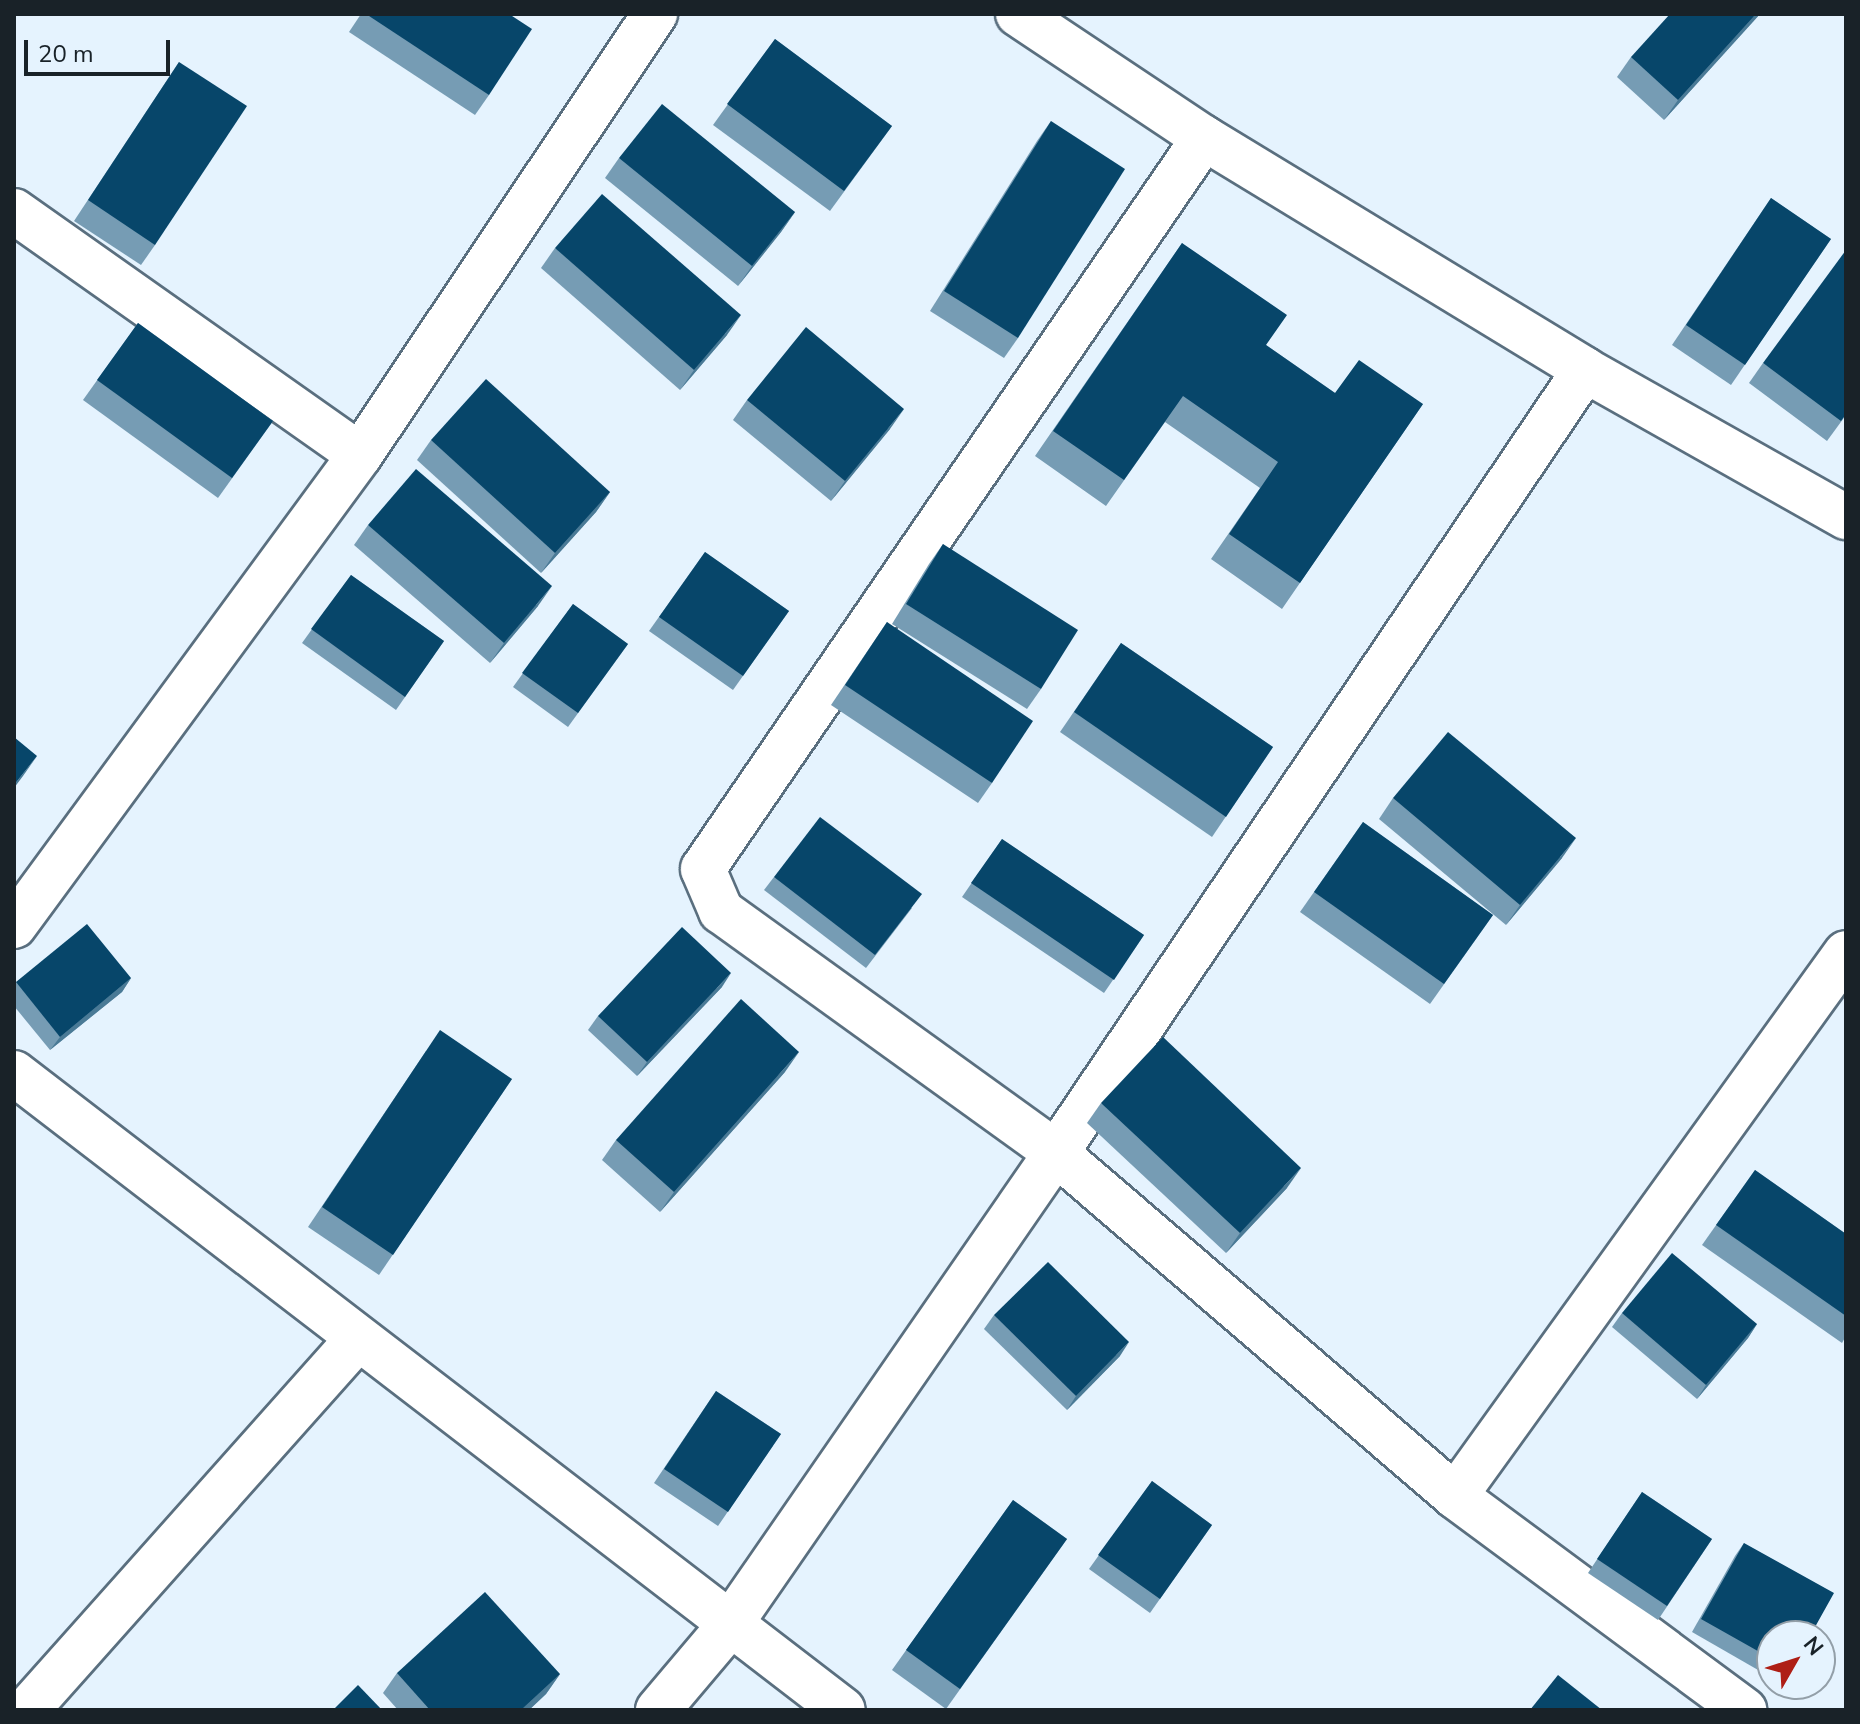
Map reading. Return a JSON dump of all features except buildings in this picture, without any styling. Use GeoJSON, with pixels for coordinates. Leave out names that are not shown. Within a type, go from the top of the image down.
{"type":"FeatureCollection","features":[{"type":"Feature","properties":{"kind":"street"},"geometry":{"type":"LineString","coordinates":[[14,926],[360,455],[655,14]]}},
{"type":"Feature","properties":{"kind":"street"},"geometry":{"type":"LineString","coordinates":[[1018,14],[1204,138],[1585,370],[1846,517]]}},
{"type":"Feature","properties":{"kind":"street"},"geometry":{"type":"LineString","coordinates":[[1204,138],[703,869],[721,911],[1056,1153],[1455,1496],[1744,1710]]}},
{"type":"Feature","properties":{"kind":"street"},"geometry":{"type":"LineString","coordinates":[[14,211],[360,455]]}},
{"type":"Feature","properties":{"kind":"street"},"geometry":{"type":"LineString","coordinates":[[658,1710],[729,1626],[1056,1153],[1585,370]]}},
{"type":"Feature","properties":{"kind":"street"},"geometry":{"type":"LineString","coordinates":[[1455,1496],[1846,953]]}},
{"type":"Feature","properties":{"kind":"street"},"geometry":{"type":"LineString","coordinates":[[14,1073],[729,1626],[843,1710]]}},
{"type":"Feature","properties":{"kind":"street"},"geometry":{"type":"LineString","coordinates":[[27,1710],[357,1339]]}}]}
